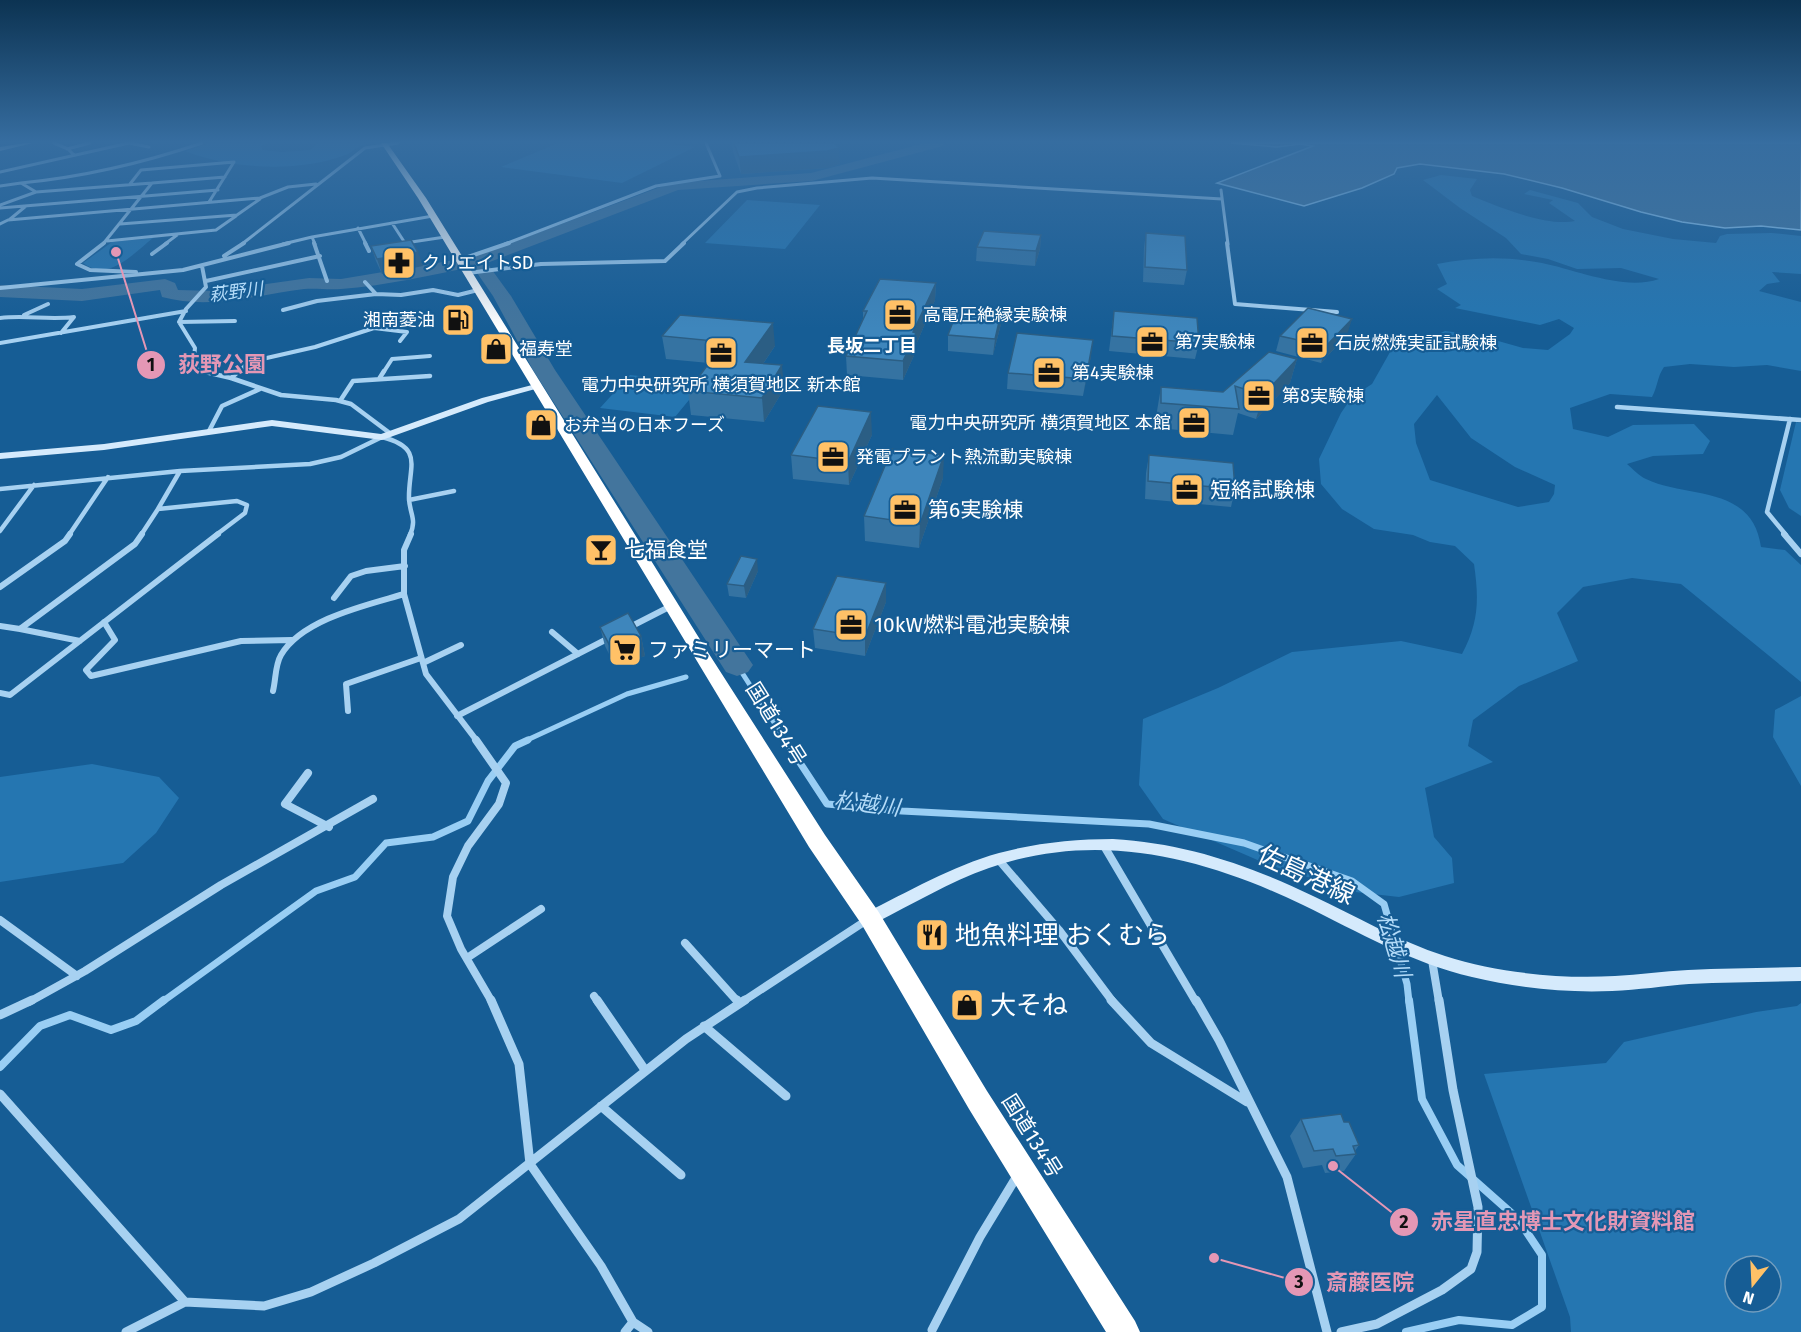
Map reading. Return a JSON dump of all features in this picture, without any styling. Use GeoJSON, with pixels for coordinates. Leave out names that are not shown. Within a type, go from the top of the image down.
{"type":"FeatureCollection","features":[{"type":"Feature","properties":{"kind":"highway","name":"国道134号"},"geometry":{"type":"LineString","coordinates":[[426,205],[671,606],[817,841],[870,918],[1021,1170],[1124,1332]]}},
{"type":"Feature","properties":{"kind":"street"},"geometry":{"type":"LineString","coordinates":[[0,206],[36,205]]}},
{"type":"Feature","properties":{"kind":"street"},"geometry":{"type":"LineString","coordinates":[[134,205],[107,241],[78,264],[90,270],[148,273]]}},
{"type":"Feature","properties":{"kind":"street"},"geometry":{"type":"LineString","coordinates":[[8,220],[174,205]]}},
{"type":"Feature","properties":{"kind":"street"},"geometry":{"type":"LineString","coordinates":[[107,241],[216,230],[250,205]]}},
{"type":"Feature","properties":{"kind":"street"},"geometry":{"type":"LineString","coordinates":[[216,261],[239,247],[294,205]]}},
{"type":"Feature","properties":{"kind":"street"},"geometry":{"type":"LineString","coordinates":[[462,265],[473,257],[607,205]]}},
{"type":"Feature","properties":{"kind":"street"},"geometry":{"type":"LineString","coordinates":[[462,265],[495,268],[665,261],[723,205]]}},
{"type":"Feature","properties":{"kind":"street"},"geometry":{"type":"LineString","coordinates":[[1223,205],[1235,304],[1337,312]]}},
{"type":"Feature","properties":{"kind":"street"},"geometry":{"type":"LineString","coordinates":[[0,224],[26,206]]}},
{"type":"Feature","properties":{"kind":"street"},"geometry":{"type":"LineString","coordinates":[[120,224],[237,215]]}},
{"type":"Feature","properties":{"kind":"street"},"geometry":{"type":"LineString","coordinates":[[0,288],[202,266],[312,237],[433,216]]}},
{"type":"Feature","properties":{"kind":"street"},"geometry":{"type":"LineString","coordinates":[[392,223],[405,243],[445,237]]}},
{"type":"Feature","properties":{"kind":"street"},"geometry":{"type":"LineString","coordinates":[[358,228],[369,252]]}},
{"type":"Feature","properties":{"kind":"street"},"geometry":{"type":"LineString","coordinates":[[152,254],[179,233]]}},
{"type":"Feature","properties":{"kind":"street"},"geometry":{"type":"LineString","coordinates":[[312,237],[327,281]]}},
{"type":"Feature","properties":{"kind":"street"},"geometry":{"type":"LineString","coordinates":[[206,281],[320,256]]}},
{"type":"Feature","properties":{"kind":"street"},"geometry":{"type":"LineString","coordinates":[[179,322],[206,286],[202,266]]}},
{"type":"Feature","properties":{"kind":"street"},"geometry":{"type":"LineString","coordinates":[[365,282],[376,294]]}},
{"type":"Feature","properties":{"kind":"street"},"geometry":{"type":"LineString","coordinates":[[283,310],[317,301],[376,294],[401,295],[433,290],[458,295],[478,290]]}},
{"type":"Feature","properties":{"kind":"street"},"geometry":{"type":"LineString","coordinates":[[0,318],[23,315],[48,304]]}},
{"type":"Feature","properties":{"kind":"street"},"geometry":{"type":"LineString","coordinates":[[0,343],[186,311]]}},
{"type":"Feature","properties":{"kind":"street"},"geometry":{"type":"LineString","coordinates":[[23,315],[51,320],[74,317],[61,334]]}},
{"type":"Feature","properties":{"kind":"street"},"geometry":{"type":"LineString","coordinates":[[179,322],[235,321]]}},
{"type":"Feature","properties":{"kind":"street"},"geometry":{"type":"LineString","coordinates":[[179,322],[195,348],[193,366],[204,373],[231,378],[260,389],[300,398],[351,404],[386,436]]}},
{"type":"Feature","properties":{"kind":"street"},"geometry":{"type":"LineString","coordinates":[[231,378],[249,362],[315,347],[374,328],[407,332],[400,341]]}},
{"type":"Feature","properties":{"kind":"street"},"geometry":{"type":"LineString","coordinates":[[379,379],[392,359],[430,356]]}},
{"type":"Feature","properties":{"kind":"street"},"geometry":{"type":"LineString","coordinates":[[340,401],[353,381],[430,376]]}},
{"type":"Feature","properties":{"kind":"street"},"geometry":{"type":"LineString","coordinates":[[0,489],[180,471],[310,464],[341,457],[386,436],[485,400],[536,386]]}},
{"type":"Feature","properties":{"kind":"street"},"geometry":{"type":"LineString","coordinates":[[209,431],[222,406],[260,389]]}},
{"type":"Feature","properties":{"kind":"street"},"geometry":{"type":"LineString","coordinates":[[1617,407],[1801,420]]}},
{"type":"Feature","properties":{"kind":"street"},"geometry":{"type":"LineString","coordinates":[[1790,419],[1767,512],[1801,554]]}},
{"type":"Feature","properties":{"kind":"street"},"geometry":{"type":"LineString","coordinates":[[0,456],[116,445],[272,423],[386,436],[398,441],[409,450],[413,461],[409,500],[415,524],[404,550],[404,594],[422,661],[426,674],[489,756],[506,783],[499,804],[468,846],[453,877],[447,916],[467,958],[486,989],[519,1064],[530,1164],[602,1266],[633,1322],[648,1332]]}},
{"type":"Feature","properties":{"kind":"street"},"geometry":{"type":"LineString","coordinates":[[20,629],[135,544],[180,471]]}},
{"type":"Feature","properties":{"kind":"street"},"geometry":{"type":"LineString","coordinates":[[0,587],[65,541],[108,477]]}},
{"type":"Feature","properties":{"kind":"street"},"geometry":{"type":"LineString","coordinates":[[0,531],[34,485]]}},
{"type":"Feature","properties":{"kind":"street"},"geometry":{"type":"LineString","coordinates":[[409,500],[454,491]]}},
{"type":"Feature","properties":{"kind":"street"},"geometry":{"type":"LineString","coordinates":[[0,693],[10,695],[245,513],[247,505],[237,501],[158,509]]}},
{"type":"Feature","properties":{"kind":"street"},"geometry":{"type":"LineString","coordinates":[[334,598],[351,576],[366,571],[405,566]]}},
{"type":"Feature","properties":{"kind":"street"},"geometry":{"type":"LineString","coordinates":[[273,692],[281,655],[292,640],[323,621],[404,594]]}},
{"type":"Feature","properties":{"kind":"street"},"geometry":{"type":"LineString","coordinates":[[626,629],[671,606]]}},
{"type":"Feature","properties":{"kind":"street"},"geometry":{"type":"LineString","coordinates":[[104,622],[115,640],[86,670],[91,676],[241,641],[292,640]]}},
{"type":"Feature","properties":{"kind":"street"},"geometry":{"type":"LineString","coordinates":[[0,626],[80,641]]}},
{"type":"Feature","properties":{"kind":"street"},"geometry":{"type":"LineString","coordinates":[[552,632],[578,654]]}},
{"type":"Feature","properties":{"kind":"street"},"geometry":{"type":"LineString","coordinates":[[457,716],[616,634]]}},
{"type":"Feature","properties":{"kind":"street"},"geometry":{"type":"LineString","coordinates":[[348,711],[346,684],[422,661],[461,645]]}},
{"type":"Feature","properties":{"kind":"street"},"geometry":{"type":"LineString","coordinates":[[308,773],[285,804],[329,827]]}},
{"type":"Feature","properties":{"kind":"street"},"geometry":{"type":"LineString","coordinates":[[0,1015],[31,1002],[77,976],[223,884],[329,827],[373,799]]}},
{"type":"Feature","properties":{"kind":"street"},"geometry":{"type":"LineString","coordinates":[[1104,846],[1219,1040],[1287,1178],[1327,1332]]}},
{"type":"Feature","properties":{"kind":"street","name":"佐島港線"},"geometry":{"type":"LineString","coordinates":[[870,918],[998,859],[1046,849],[1104,846],[1144,847],[1183,854],[1233,869],[1284,889],[1363,930],[1426,958],[1471,970],[1526,979],[1600,984],[1687,977],[1801,974]]}},
{"type":"Feature","properties":{"kind":"street"},"geometry":{"type":"LineString","coordinates":[[998,859],[1059,930],[1110,999],[1151,1043],[1248,1102]]}},
{"type":"Feature","properties":{"kind":"street"},"geometry":{"type":"LineString","coordinates":[[467,958],[541,909]]}},
{"type":"Feature","properties":{"kind":"street"},"geometry":{"type":"LineString","coordinates":[[126,1332],[185,1302],[264,1306],[311,1292],[375,1263],[459,1219],[645,1070],[704,1026],[870,918]]}},
{"type":"Feature","properties":{"kind":"street"},"geometry":{"type":"LineString","coordinates":[[0,920],[77,976]]}},
{"type":"Feature","properties":{"kind":"street"},"geometry":{"type":"LineString","coordinates":[[685,944],[739,1003]]}},
{"type":"Feature","properties":{"kind":"street"},"geometry":{"type":"LineString","coordinates":[[1341,1332],[1376,1325],[1447,1286],[1470,1270],[1478,1244],[1477,1202],[1453,1092],[1443,1016],[1426,958]]}},
{"type":"Feature","properties":{"kind":"street"},"geometry":{"type":"LineString","coordinates":[[594,996],[645,1070]]}},
{"type":"Feature","properties":{"kind":"street"},"geometry":{"type":"LineString","coordinates":[[704,1026],[786,1096]]}},
{"type":"Feature","properties":{"kind":"street"},"geometry":{"type":"LineString","coordinates":[[0,1094],[185,1302]]}},
{"type":"Feature","properties":{"kind":"street"},"geometry":{"type":"LineString","coordinates":[[601,1106],[681,1175]]}},
{"type":"Feature","properties":{"kind":"street"},"geometry":{"type":"LineString","coordinates":[[932,1330],[980,1237],[1021,1170]]}},
{"type":"Feature","properties":{"kind":"street"},"geometry":{"type":"LineString","coordinates":[[625,1332],[633,1322]]}},
{"type":"Feature","properties":{"kind":"shaded area"},"geometry":{"type":"Polygon","coordinates":[[[742,205],[820,205],[785,249],[705,243],[742,205]]]}},
{"type":"Feature","properties":{"kind":"shaded area"},"geometry":{"type":"Polygon","coordinates":[[[1456,205],[1496,205],[1537,219],[1564,222],[1575,221],[1552,205],[1580,205],[1592,217],[1623,229],[1673,239],[1716,243],[1720,236],[1727,234],[1772,233],[1801,236],[1801,274],[1772,272],[1780,282],[1767,284],[1759,291],[1801,302],[1801,371],[1767,365],[1734,367],[1690,364],[1664,367],[1652,397],[1610,394],[1570,408],[1573,429],[1608,437],[1633,425],[1694,424],[1710,441],[1703,454],[1653,456],[1627,464],[1646,479],[1732,503],[1745,513],[1755,527],[1761,547],[1785,550],[1801,565],[1801,682],[1681,584],[1632,578],[1583,587],[1557,613],[1578,661],[1519,686],[1473,720],[1468,746],[1493,762],[1425,788],[1434,837],[1452,858],[1454,883],[1399,897],[1355,892],[1269,865],[1163,819],[1139,785],[1143,719],[1218,688],[1292,652],[1401,641],[1462,654],[1475,621],[1477,588],[1474,564],[1455,546],[1430,542],[1413,535],[1374,529],[1342,509],[1321,484],[1319,459],[1341,413],[1352,397],[1372,384],[1394,345],[1418,343],[1445,331],[1477,335],[1523,348],[1548,350],[1570,334],[1574,328],[1559,319],[1540,325],[1455,308],[1461,305],[1437,289],[1447,284],[1437,264],[1502,258],[1542,263],[1616,281],[1631,283],[1659,279],[1621,268],[1577,269],[1548,259],[1521,254],[1506,238],[1456,205]],[[1437,395],[1414,424],[1416,443],[1430,480],[1518,507],[1549,502],[1554,494],[1555,485],[1515,467],[1471,438],[1437,395]]]}},
{"type":"Feature","properties":{"kind":"shaded area"},"geometry":{"type":"Polygon","coordinates":[[[1618,205],[1801,205],[1801,230],[1761,226],[1725,228],[1682,222],[1618,205]]]}},
{"type":"Feature","properties":{"kind":"shaded area"},"geometry":{"type":"Polygon","coordinates":[[[153,238],[129,258],[111,268],[102,270],[83,263],[112,242],[153,238]]]}},
{"type":"Feature","properties":{"kind":"shaded area"},"geometry":{"type":"Polygon","coordinates":[[[630,375],[703,383],[675,417],[600,408],[630,375]]]}},
{"type":"Feature","properties":{"kind":"shaded area"},"geometry":{"type":"Polygon","coordinates":[[[1796,422],[1801,423],[1801,516],[1789,508],[1780,490],[1796,422]]]}},
{"type":"Feature","properties":{"kind":"shaded area"},"geometry":{"type":"Polygon","coordinates":[[[1801,696],[1801,786],[1773,737],[1775,710],[1801,696]]]}},
{"type":"Feature","properties":{"kind":"shaded area"},"geometry":{"type":"Polygon","coordinates":[[[92,764],[159,777],[179,798],[156,833],[123,863],[0,882],[0,777],[92,764]]]}},
{"type":"Feature","properties":{"kind":"shaded area"},"geometry":{"type":"Polygon","coordinates":[[[1801,1003],[1801,1332],[1571,1332],[1570,1317],[1484,1074],[1606,1063],[1624,1042],[1756,1012],[1797,1006],[1801,1003]]]}},
{"type":"Feature","properties":{"kind":"building"},"geometry":{"type":"Polygon","coordinates":[[[984,231],[1041,235],[1036,251],[977,247],[984,231]]]}},
{"type":"Feature","properties":{"kind":"building"},"geometry":{"type":"Polygon","coordinates":[[[1146,233],[1185,236],[1187,270],[1145,267],[1146,233]]]}},
{"type":"Feature","properties":{"kind":"building"},"geometry":{"type":"Polygon","coordinates":[[[411,240],[418,252],[377,259],[371,246],[411,240]]]}},
{"type":"Feature","properties":{"kind":"building"},"geometry":{"type":"Polygon","coordinates":[[[880,279],[936,283],[913,332],[916,333],[903,361],[846,356],[867,311],[863,311],[880,279]]]}},
{"type":"Feature","properties":{"kind":"building"},"geometry":{"type":"Polygon","coordinates":[[[959,306],[1002,309],[995,339],[948,335],[959,306]]]}},
{"type":"Feature","properties":{"kind":"building"},"geometry":{"type":"Polygon","coordinates":[[[1308,308],[1352,319],[1326,346],[1280,336],[1308,308]]]}},
{"type":"Feature","properties":{"kind":"building"},"geometry":{"type":"Polygon","coordinates":[[[1114,311],[1197,318],[1199,343],[1112,336],[1114,311]]]}},
{"type":"Feature","properties":{"kind":"building"},"geometry":{"type":"Polygon","coordinates":[[[680,315],[773,323],[745,362],[782,365],[762,398],[688,391],[725,342],[662,336],[680,315]]]}},
{"type":"Feature","properties":{"kind":"building"},"geometry":{"type":"Polygon","coordinates":[[[1017,333],[1093,340],[1086,379],[1008,373],[1017,333]]]}},
{"type":"Feature","properties":{"kind":"building"},"geometry":{"type":"Polygon","coordinates":[[[1269,352],[1297,359],[1263,395],[1235,386],[1239,409],[1161,403],[1161,387],[1223,392],[1269,352]]]}},
{"type":"Feature","properties":{"kind":"building"},"geometry":{"type":"Polygon","coordinates":[[[818,406],[871,412],[848,462],[791,455],[818,406]]]}},
{"type":"Feature","properties":{"kind":"building"},"geometry":{"type":"Polygon","coordinates":[[[892,449],[944,455],[920,524],[864,516],[892,449]]]}},
{"type":"Feature","properties":{"kind":"building"},"geometry":{"type":"Polygon","coordinates":[[[1149,455],[1233,463],[1235,489],[1148,481],[1149,455]]]}},
{"type":"Feature","properties":{"kind":"building"},"geometry":{"type":"Polygon","coordinates":[[[741,556],[757,559],[744,586],[727,584],[741,556]]]}},
{"type":"Feature","properties":{"kind":"building"},"geometry":{"type":"Polygon","coordinates":[[[837,576],[886,583],[865,637],[813,629],[837,576]]]}},
{"type":"Feature","properties":{"kind":"building"},"geometry":{"type":"Polygon","coordinates":[[[628,613],[641,636],[610,646],[600,627],[628,613]]]}},
{"type":"Feature","properties":{"kind":"building"},"geometry":{"type":"Polygon","coordinates":[[[1341,1114],[1344,1122],[1349,1122],[1359,1145],[1353,1146],[1356,1154],[1336,1156],[1333,1149],[1314,1151],[1301,1119],[1341,1114]]]}},
{"type":"Feature","properties":{"kind":"waterway","name":"松越川"},"geometry":{"type":"LineString","coordinates":[[477,261],[625,205]]}},
{"type":"Feature","properties":{"kind":"waterway","name":"萩野川"},"geometry":{"type":"LineString","coordinates":[[0,291],[82,295],[165,284],[169,287],[169,293],[182,296],[217,296],[309,283],[358,282],[477,261]]}},
{"type":"Feature","properties":{"kind":"waterway","name":"松越川"},"geometry":{"type":"LineString","coordinates":[[477,261],[502,296],[544,370],[737,665]]}},
{"type":"Feature","properties":{"kind":"waterway","name":"松越川"},"geometry":{"type":"LineString","coordinates":[[728,667],[737,665],[786,741]]}},
{"type":"Feature","properties":{"kind":"waterway"},"geometry":{"type":"LineString","coordinates":[[525,741],[627,694],[686,677]]}},
{"type":"Feature","properties":{"kind":"waterway"},"geometry":{"type":"LineString","coordinates":[[162,1002],[316,891],[355,877],[386,843],[433,837],[468,821],[488,781],[515,746],[528,740]]}},
{"type":"Feature","properties":{"kind":"waterway","name":"松越川"},"geometry":{"type":"LineString","coordinates":[[785,740],[827,804],[902,811],[1149,824],[1244,843],[1352,881],[1384,904],[1407,984],[1409,1002]]}},
{"type":"Feature","properties":{"kind":"waterway"},"geometry":{"type":"LineString","coordinates":[[0,1067],[40,1026],[70,1015],[111,1030],[136,1021],[164,1000]]}},
{"type":"Feature","properties":{"kind":"waterway","name":"松越川"},"geometry":{"type":"LineString","coordinates":[[1406,1332],[1459,1320],[1512,1325],[1542,1307],[1542,1255],[1518,1219],[1457,1165],[1422,1099],[1409,1000]]}},
{"type":"Feature","properties":{"kind":"place","name":"荻野公園"},"geometry":{"type":"Point","coordinates":[116,252]}},
{"type":"Feature","properties":{"kind":"place","name":"クリエイトSD"},"geometry":{"type":"Point","coordinates":[399,263]}},
{"type":"Feature","properties":{"kind":"place","name":"高電圧絶縁実験棟"},"geometry":{"type":"Point","coordinates":[900,315]}},
{"type":"Feature","properties":{"kind":"place","name":"湘南菱油"},"geometry":{"type":"Point","coordinates":[458,320]}},
{"type":"Feature","properties":{"kind":"place","name":"第7実験棟"},"geometry":{"type":"Point","coordinates":[1152,342]}},
{"type":"Feature","properties":{"kind":"place","name":"石炭燃焼実証試験棟"},"geometry":{"type":"Point","coordinates":[1312,343]}},
{"type":"Feature","properties":{"kind":"place","name":"福寿堂"},"geometry":{"type":"Point","coordinates":[496,349]}},
{"type":"Feature","properties":{"kind":"place","name":"電力中央研究所 横須賀地区 新本館"},"geometry":{"type":"Point","coordinates":[721,353]}},
{"type":"Feature","properties":{"kind":"place","name":"第4実験棟"},"geometry":{"type":"Point","coordinates":[1049,373]}},
{"type":"Feature","properties":{"kind":"place","name":"第8実験棟"},"geometry":{"type":"Point","coordinates":[1259,396]}},
{"type":"Feature","properties":{"kind":"place","name":"電力中央研究所 横須賀地区 本館"},"geometry":{"type":"Point","coordinates":[1194,423]}},
{"type":"Feature","properties":{"kind":"place","name":"お弁当の日本フーズ"},"geometry":{"type":"Point","coordinates":[541,425]}},
{"type":"Feature","properties":{"kind":"place","name":"発電プラント熱流動実験棟"},"geometry":{"type":"Point","coordinates":[833,457]}},
{"type":"Feature","properties":{"kind":"place","name":"短絡試験棟"},"geometry":{"type":"Point","coordinates":[1187,490]}},
{"type":"Feature","properties":{"kind":"place","name":"第6実験棟"},"geometry":{"type":"Point","coordinates":[905,510]}},
{"type":"Feature","properties":{"kind":"place","name":"七福食堂"},"geometry":{"type":"Point","coordinates":[601,550]}},
{"type":"Feature","properties":{"kind":"place","name":"10kW燃料電池実験棟"},"geometry":{"type":"Point","coordinates":[851,625]}},
{"type":"Feature","properties":{"kind":"place","name":"ファミリーマート"},"geometry":{"type":"Point","coordinates":[625,650]}},
{"type":"Feature","properties":{"kind":"place","name":"地魚料理 おくむら"},"geometry":{"type":"Point","coordinates":[932,935]}},
{"type":"Feature","properties":{"kind":"place","name":"大そね"},"geometry":{"type":"Point","coordinates":[967,1005]}},
{"type":"Feature","properties":{"kind":"place","name":"赤星直忠博士文化財資料館"},"geometry":{"type":"Point","coordinates":[1333,1166]}},
{"type":"Feature","properties":{"kind":"place","name":"斎藤医院"},"geometry":{"type":"Point","coordinates":[1214,1258]}},
{"type":"Feature","properties":{"kind":"district","name":"長坂二丁目"},"geometry":{"type":"Point","coordinates":[872,346]}}]}
